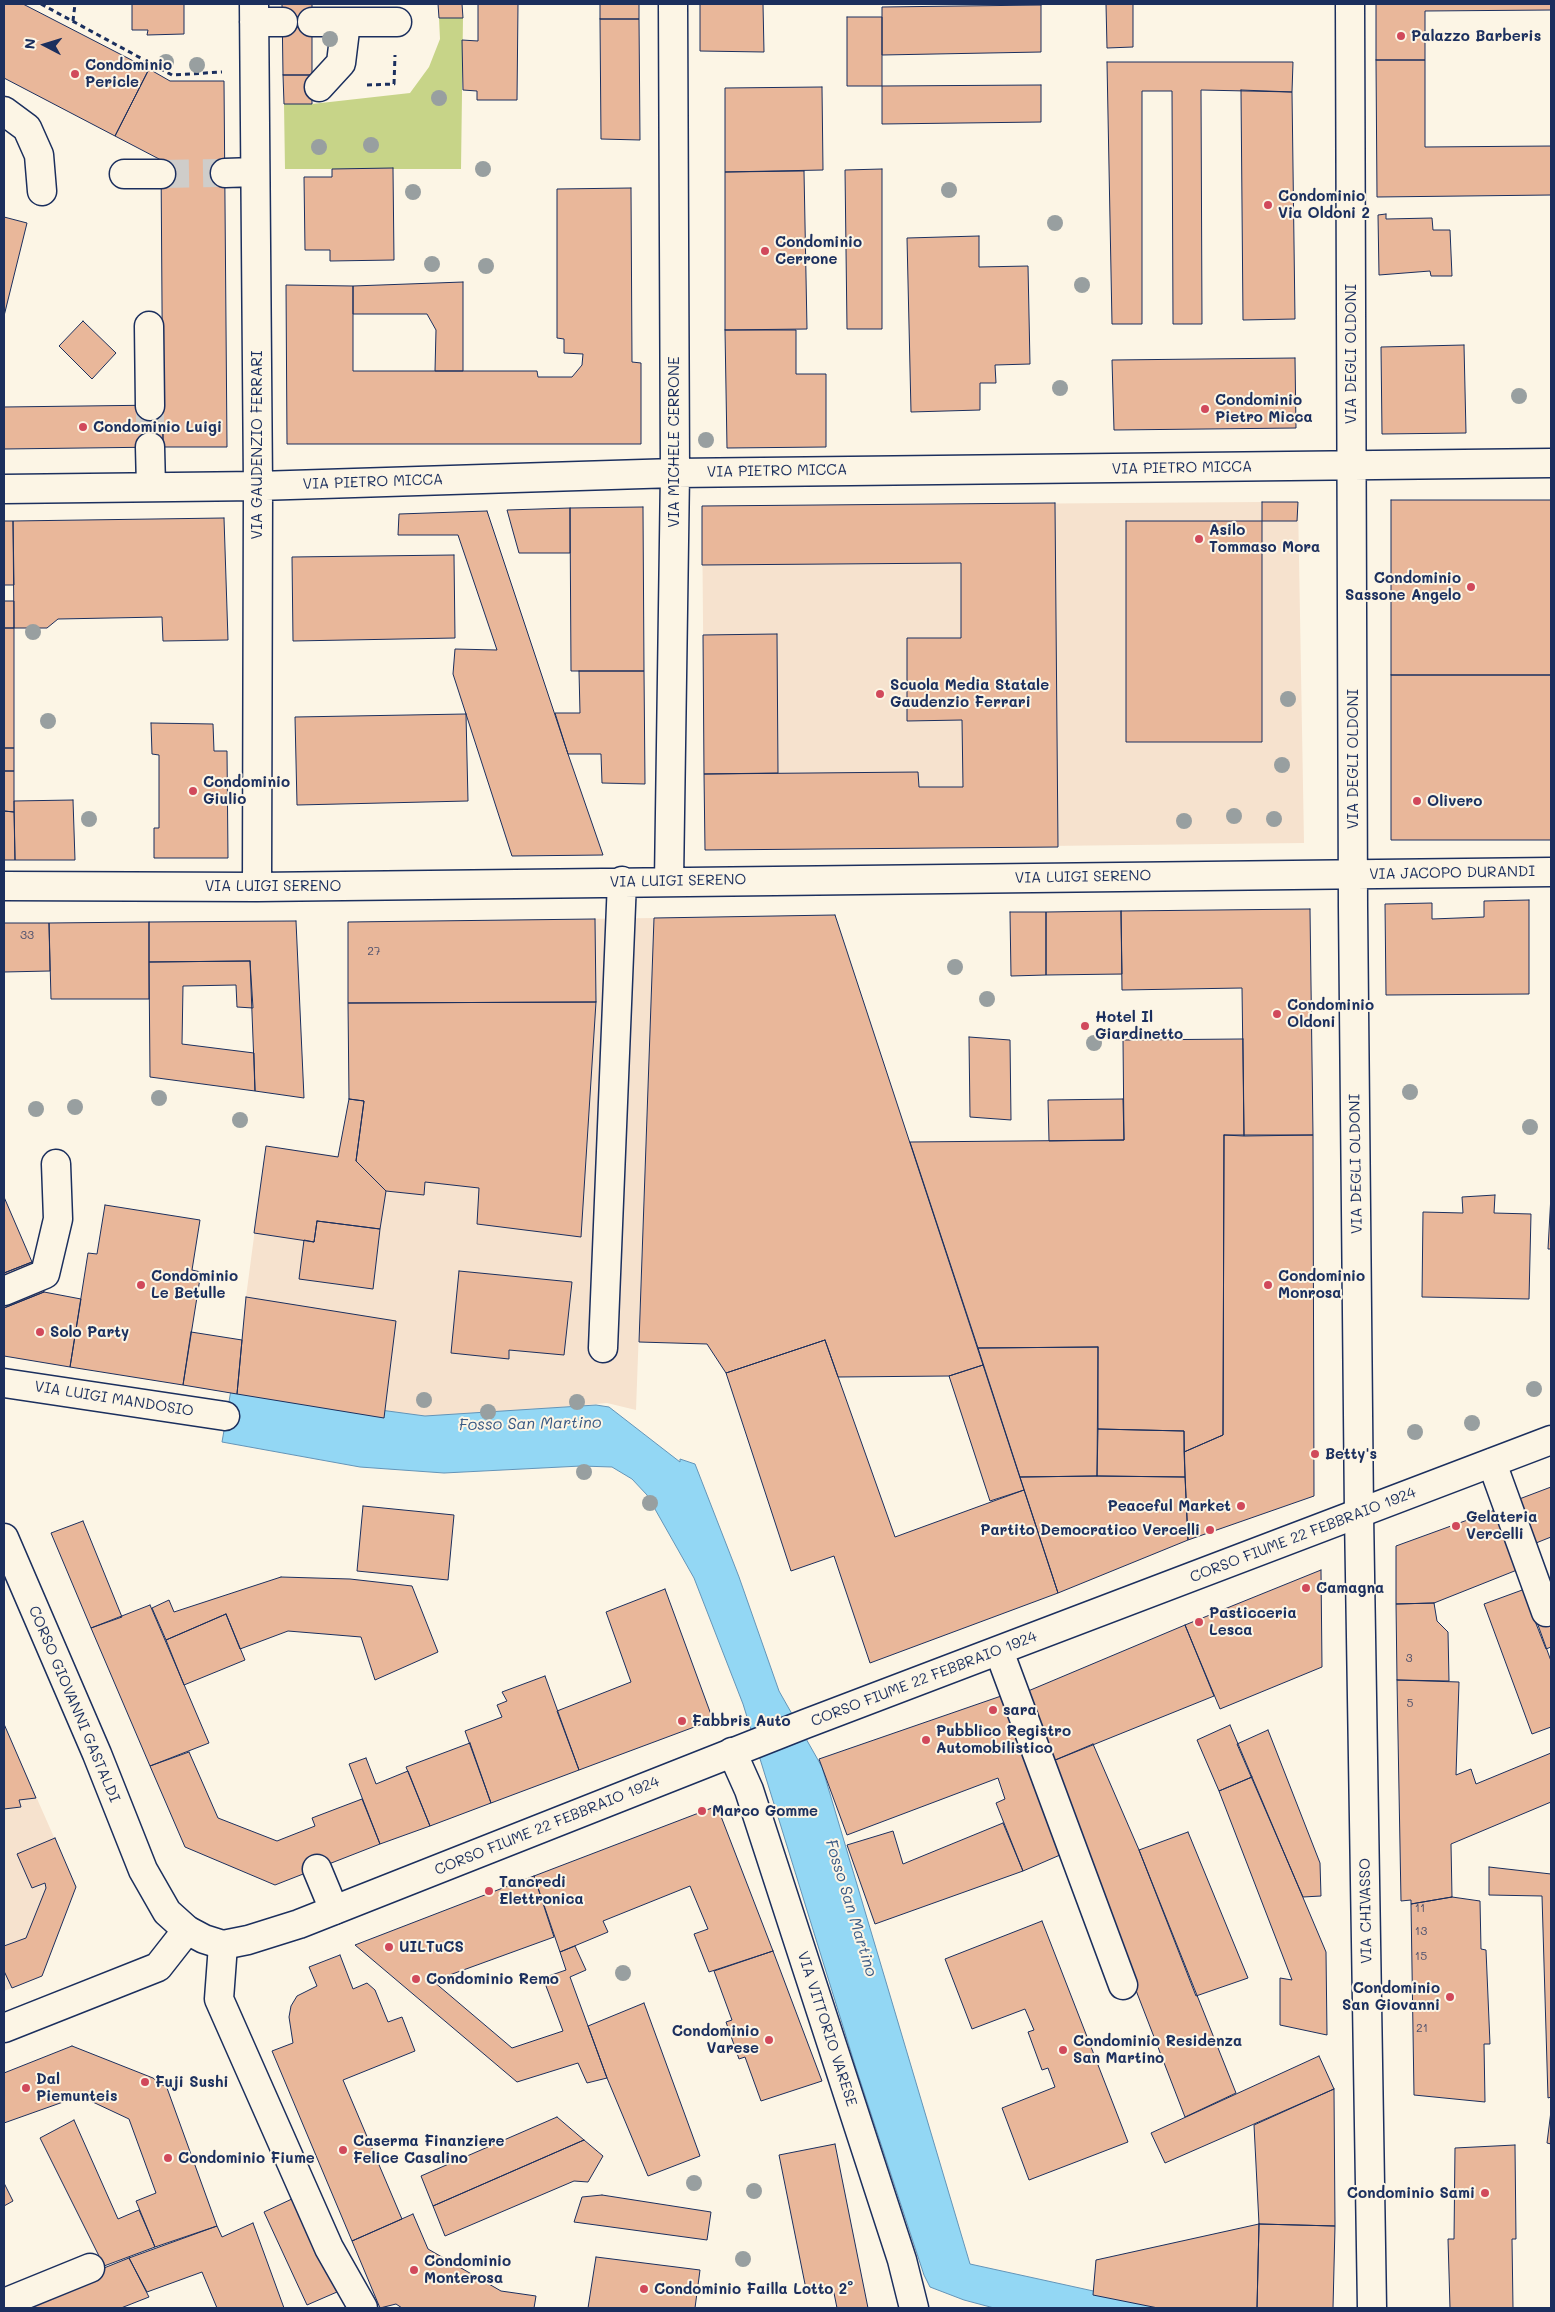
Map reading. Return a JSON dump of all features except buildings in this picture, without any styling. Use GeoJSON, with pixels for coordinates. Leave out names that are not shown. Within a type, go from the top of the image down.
{"type":"FeatureCollection","features":[{"type":"Feature","properties":{"kind":"street","name":"VIA MICHELE CERRONE"},"geometry":{"type":"LineString","coordinates":[[669,881],[675,473],[673,4]]}},
{"type":"Feature","properties":{"kind":"street","name":"VIA DEGLI OLDONI"},"geometry":{"type":"LineString","coordinates":[[1350,4],[1353,875],[1359,1514]]}},
{"type":"Feature","properties":{"kind":"street"},"geometry":{"type":"LineString","coordinates":[[254,13],[283,22]]}},
{"type":"Feature","properties":{"kind":"street","name":"VIA GAUDENZIO FERRARI"},"geometry":{"type":"LineString","coordinates":[[254,13],[258,486],[257,887]]}},
{"type":"Feature","properties":{"kind":"street"},"geometry":{"type":"LineString","coordinates":[[312,22],[397,22]]}},
{"type":"Feature","properties":{"kind":"street"},"geometry":{"type":"LineString","coordinates":[[319,88],[341,62],[346,22]]}},
{"type":"Feature","properties":{"kind":"street"},"geometry":{"type":"LineString","coordinates":[[4,110],[27,128],[39,155],[42,191]]}},
{"type":"Feature","properties":{"kind":"street"},"geometry":{"type":"LineString","coordinates":[[225,173],[255,172]]}},
{"type":"Feature","properties":{"kind":"street"},"geometry":{"type":"LineString","coordinates":[[124,174],[161,174]]}},
{"type":"Feature","properties":{"kind":"street"},"geometry":{"type":"LineString","coordinates":[[149,326],[150,406]]}},
{"type":"Feature","properties":{"kind":"street"},"geometry":{"type":"LineString","coordinates":[[150,447],[151,487]]}},
{"type":"Feature","properties":{"kind":"street","name":"VIA PIETRO MICCA"},"geometry":{"type":"LineString","coordinates":[[4,489],[258,486],[675,473],[1551,463]]}},
{"type":"Feature","properties":{"kind":"street","name":"VIA JACOPO DURANDI"},"geometry":{"type":"LineString","coordinates":[[1353,875],[1551,872]]}},
{"type":"Feature","properties":{"kind":"street","name":"VIA LUIGI SERENO"},"geometry":{"type":"LineString","coordinates":[[4,886],[257,887],[1353,875]]}},
{"type":"Feature","properties":{"kind":"street"},"geometry":{"type":"LineString","coordinates":[[603,1348],[622,882]]}},
{"type":"Feature","properties":{"kind":"street"},"geometry":{"type":"LineString","coordinates":[[4,1291],[45,1274],[58,1219],[56,1164]]}},
{"type":"Feature","properties":{"kind":"street","name":"VIA LUIGI MANDOSIO"},"geometry":{"type":"LineString","coordinates":[[4,1383],[225,1416]]}},
{"type":"Feature","properties":{"kind":"street","name":"CORSO FIUME 22 FEBBRAIO 1924"},"geometry":{"type":"LineString","coordinates":[[223,1945],[248,1940],[299,1924],[732,1752],[1551,1440]]}},
{"type":"Feature","properties":{"kind":"street"},"geometry":{"type":"LineString","coordinates":[[1492,1463],[1535,1569],[1546,1612]]}},
{"type":"Feature","properties":{"kind":"street","name":"VIA CHIVASSO"},"geometry":{"type":"LineString","coordinates":[[1359,1514],[1372,2308]]}},
{"type":"Feature","properties":{"kind":"street","name":"CORSO GIOVANNI GASTALDI"},"geometry":{"type":"LineString","coordinates":[[4,1538],[97,1754],[143,1870],[167,1912],[187,1930],[204,1940],[223,1945]]}},
{"type":"Feature","properties":{"kind":"street"},"geometry":{"type":"LineString","coordinates":[[999,1651],[1123,1985]]}},
{"type":"Feature","properties":{"kind":"street","name":"VIA VITTORIO VARESE"},"geometry":{"type":"LineString","coordinates":[[732,1752],[752,1799],[899,2250],[914,2308]]}},
{"type":"Feature","properties":{"kind":"street"},"geometry":{"type":"LineString","coordinates":[[317,1869],[334,1910]]}},
{"type":"Feature","properties":{"kind":"street"},"geometry":{"type":"LineString","coordinates":[[4,2028],[158,1967],[187,1930]]}},
{"type":"Feature","properties":{"kind":"street"},"geometry":{"type":"LineString","coordinates":[[223,1945],[219,1999],[329,2248],[363,2308]]}},
{"type":"Feature","properties":{"kind":"street"},"geometry":{"type":"LineString","coordinates":[[4,2303],[90,2268]]}},
{"type":"Feature","properties":{"kind":"path"},"geometry":{"type":"LineString","coordinates":[[40,4],[172,75],[225,72]]}},
{"type":"Feature","properties":{"kind":"path"},"geometry":{"type":"LineString","coordinates":[[73,21],[75,4]]}},
{"type":"Feature","properties":{"kind":"shaded area"},"geometry":{"type":"Polygon","coordinates":[[[1298,502],[1304,843],[705,850],[702,506],[1298,502]]]}},
{"type":"Feature","properties":{"kind":"shaded area"},"geometry":{"type":"Polygon","coordinates":[[[654,918],[636,1410],[607,1403],[406,1421],[237,1394],[246,1297],[266,1146],[338,1156],[349,1099],[348,922],[654,918]]]}},
{"type":"Feature","properties":{"kind":"shaded area"},"geometry":{"type":"Polygon","coordinates":[[[4,1724],[76,1887],[42,1976],[4,1991],[4,1724]]]}},
{"type":"Feature","properties":{"kind":"green space"},"geometry":{"type":"Polygon","coordinates":[[[439,18],[463,18],[461,169],[285,169],[284,104],[312,104],[410,93],[429,67],[440,39],[439,18]]]}},
{"type":"Feature","properties":{"kind":"water","name":"Fosso San Martino"},"geometry":{"type":"Polygon","coordinates":[[[231,1390],[425,1416],[596,1405],[609,1407],[680,1462],[680,1459],[695,1464],[739,1577],[779,1691],[822,1767],[970,2264],[1171,2308],[994,2308],[964,2300],[930,2287],[924,2275],[855,2065],[743,1704],[694,1578],[647,1495],[632,1479],[612,1467],[581,1466],[444,1473],[360,1467],[222,1442],[231,1390]]]}},
{"type":"Feature","properties":{"kind":"tunnel"},"geometry":{"type":"LineString","coordinates":[[161,174],[225,173]]}},
{"type":"Feature","properties":{"kind":"tunnel"},"geometry":{"type":"LineString","coordinates":[[150,406],[150,447]]}},
{"type":"Feature","properties":{"kind":"place","name":"Palazzo Barberis"},"geometry":{"type":"Point","coordinates":[1401,36]}},
{"type":"Feature","properties":{"kind":"place","name":"Condominio Pericle"},"geometry":{"type":"Point","coordinates":[75,74]}},
{"type":"Feature","properties":{"kind":"place","name":"Condominio Via Oldoni 2"},"geometry":{"type":"Point","coordinates":[1268,205]}},
{"type":"Feature","properties":{"kind":"place","name":"Condominio Cerrone"},"geometry":{"type":"Point","coordinates":[765,251]}},
{"type":"Feature","properties":{"kind":"place","name":"Condominio Pietro Micca"},"geometry":{"type":"Point","coordinates":[1205,409]}},
{"type":"Feature","properties":{"kind":"place","name":"Condominio Luigi"},"geometry":{"type":"Point","coordinates":[83,427]}},
{"type":"Feature","properties":{"kind":"place","name":"Asilo Tommaso Mora"},"geometry":{"type":"Point","coordinates":[1199,539]}},
{"type":"Feature","properties":{"kind":"place","name":"Condominio Sassone Angelo"},"geometry":{"type":"Point","coordinates":[1471,587]}},
{"type":"Feature","properties":{"kind":"place","name":"Scuola Media Statale Gaudenzio Ferrari"},"geometry":{"type":"Point","coordinates":[880,694]}},
{"type":"Feature","properties":{"kind":"place","name":"Condominio Giulio"},"geometry":{"type":"Point","coordinates":[193,791]}},
{"type":"Feature","properties":{"kind":"place","name":"Olivero"},"geometry":{"type":"Point","coordinates":[1417,801]}},
{"type":"Feature","properties":{"kind":"place","name":"Condominio Oldoni"},"geometry":{"type":"Point","coordinates":[1277,1014]}},
{"type":"Feature","properties":{"kind":"place","name":"Hotel Il Giardinetto"},"geometry":{"type":"Point","coordinates":[1085,1026]}},
{"type":"Feature","properties":{"kind":"place","name":"Condominio Le Betulle"},"geometry":{"type":"Point","coordinates":[141,1285]}},
{"type":"Feature","properties":{"kind":"place","name":"Condominio Monrosa"},"geometry":{"type":"Point","coordinates":[1268,1285]}},
{"type":"Feature","properties":{"kind":"place","name":"Solo Party"},"geometry":{"type":"Point","coordinates":[40,1332]}},
{"type":"Feature","properties":{"kind":"place","name":"Betty's"},"geometry":{"type":"Point","coordinates":[1315,1454]}},
{"type":"Feature","properties":{"kind":"place","name":"Peaceful Market"},"geometry":{"type":"Point","coordinates":[1241,1506]}},
{"type":"Feature","properties":{"kind":"place","name":"Gelateria Vercelli"},"geometry":{"type":"Point","coordinates":[1456,1526]}},
{"type":"Feature","properties":{"kind":"place","name":"Partito Democratico Vercelli"},"geometry":{"type":"Point","coordinates":[1210,1530]}},
{"type":"Feature","properties":{"kind":"place","name":"Camagna"},"geometry":{"type":"Point","coordinates":[1306,1588]}},
{"type":"Feature","properties":{"kind":"place","name":"Pasticceria Lesca"},"geometry":{"type":"Point","coordinates":[1199,1622]}},
{"type":"Feature","properties":{"kind":"place","name":"sara"},"geometry":{"type":"Point","coordinates":[993,1710]}},
{"type":"Feature","properties":{"kind":"place","name":"Fabbris Auto"},"geometry":{"type":"Point","coordinates":[682,1721]}},
{"type":"Feature","properties":{"kind":"place","name":"Pubblico Registro Automobilistico"},"geometry":{"type":"Point","coordinates":[926,1740]}},
{"type":"Feature","properties":{"kind":"place","name":"Marco Gomme"},"geometry":{"type":"Point","coordinates":[702,1811]}},
{"type":"Feature","properties":{"kind":"place","name":"Tancredi Elettronica"},"geometry":{"type":"Point","coordinates":[489,1891]}},
{"type":"Feature","properties":{"kind":"place","name":"UILTuCS"},"geometry":{"type":"Point","coordinates":[389,1947]}},
{"type":"Feature","properties":{"kind":"place","name":"Condominio Remo"},"geometry":{"type":"Point","coordinates":[416,1979]}},
{"type":"Feature","properties":{"kind":"place","name":"Condominio San Giovanni"},"geometry":{"type":"Point","coordinates":[1450,1997]}},
{"type":"Feature","properties":{"kind":"place","name":"Condominio Varese"},"geometry":{"type":"Point","coordinates":[769,2040]}},
{"type":"Feature","properties":{"kind":"place","name":"Condominio Residenza San Martino"},"geometry":{"type":"Point","coordinates":[1063,2050]}},
{"type":"Feature","properties":{"kind":"place","name":"Fuji Sushi"},"geometry":{"type":"Point","coordinates":[145,2082]}},
{"type":"Feature","properties":{"kind":"place","name":"Dal Piemunteis"},"geometry":{"type":"Point","coordinates":[26,2088]}},
{"type":"Feature","properties":{"kind":"place","name":"Caserma Finanziere Felice Casalino"},"geometry":{"type":"Point","coordinates":[343,2150]}},
{"type":"Feature","properties":{"kind":"place","name":"Condominio Fiume"},"geometry":{"type":"Point","coordinates":[168,2158]}},
{"type":"Feature","properties":{"kind":"place","name":"Condominio Sami"},"geometry":{"type":"Point","coordinates":[1485,2193]}},
{"type":"Feature","properties":{"kind":"place","name":"Condominio Monterosa"},"geometry":{"type":"Point","coordinates":[414,2270]}},
{"type":"Feature","properties":{"kind":"place","name":"Condominio Failla Lotto 2°"},"geometry":{"type":"Point","coordinates":[644,2289]}}]}
